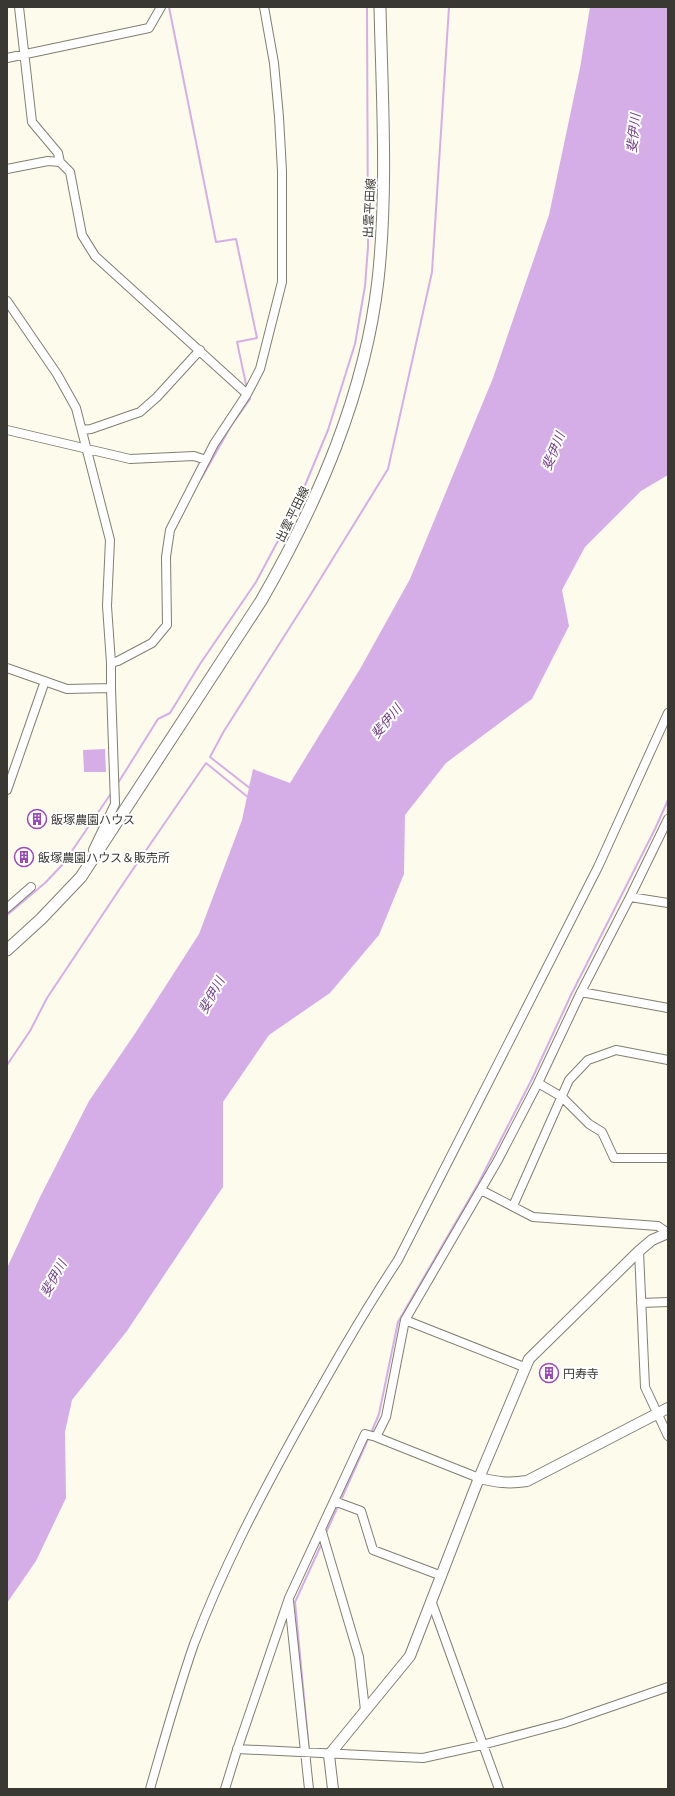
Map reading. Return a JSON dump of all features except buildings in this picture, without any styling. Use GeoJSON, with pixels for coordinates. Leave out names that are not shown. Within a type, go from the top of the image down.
{"type":"FeatureCollection","features":[{"type":"Feature","properties":{"kind":"main road","name":"出雲平田線"},"geometry":{"type":"LineString","coordinates":[[7,950],[41,919],[81,877],[261,601],[282,565],[321,486],[357,382],[370,327],[378,280],[384,170],[380,7]]}},
{"type":"Feature","properties":{"kind":"street"},"geometry":{"type":"LineString","coordinates":[[19,7],[32,122],[58,153],[60,162],[70,172],[82,235],[95,256],[247,394]]}},
{"type":"Feature","properties":{"kind":"street"},"geometry":{"type":"LineString","coordinates":[[7,58],[149,28],[161,7]]}},
{"type":"Feature","properties":{"kind":"street"},"geometry":{"type":"LineString","coordinates":[[111,663],[118,661],[152,643],[167,625],[166,557],[170,530],[182,503],[214,444],[247,394],[260,369],[282,282],[282,171],[279,117],[274,63],[264,7]]}},
{"type":"Feature","properties":{"kind":"street"},"geometry":{"type":"LineString","coordinates":[[7,169],[48,161],[60,162]]}},
{"type":"Feature","properties":{"kind":"street"},"geometry":{"type":"LineString","coordinates":[[7,301],[57,374],[76,408],[110,540],[107,606],[111,663],[115,804],[98,841],[83,868],[81,877]]}},
{"type":"Feature","properties":{"kind":"street"},"geometry":{"type":"LineString","coordinates":[[82,430],[91,429],[140,412],[157,397],[200,350]]}},
{"type":"Feature","properties":{"kind":"street"},"geometry":{"type":"LineString","coordinates":[[7,430],[130,458],[194,456],[206,460]]}},
{"type":"Feature","properties":{"kind":"street"},"geometry":{"type":"LineString","coordinates":[[7,668],[67,689],[111,688]]}},
{"type":"Feature","properties":{"kind":"street"},"geometry":{"type":"LineString","coordinates":[[7,790],[45,681]]}},
{"type":"Feature","properties":{"kind":"street"},"geometry":{"type":"LineString","coordinates":[[150,1789],[169,1718],[195,1643],[221,1577],[244,1528],[339,1355],[398,1260],[598,867],[668,713]]}},
{"type":"Feature","properties":{"kind":"street"},"geometry":{"type":"LineString","coordinates":[[376,1437],[386,1417],[406,1320],[481,1190],[538,1083],[581,992],[665,832],[668,819]]}},
{"type":"Feature","properties":{"kind":"street"},"geometry":{"type":"LineString","coordinates":[[7,908],[31,887]]}},
{"type":"Feature","properties":{"kind":"street"},"geometry":{"type":"LineString","coordinates":[[630,897],[668,903]]}},
{"type":"Feature","properties":{"kind":"street"},"geometry":{"type":"LineString","coordinates":[[581,992],[668,1008]]}},
{"type":"Feature","properties":{"kind":"street"},"geometry":{"type":"LineString","coordinates":[[512,1206],[569,1080],[588,1060],[616,1050],[668,1060]]}},
{"type":"Feature","properties":{"kind":"street"},"geometry":{"type":"LineString","coordinates":[[538,1083],[562,1097],[589,1124],[602,1132],[614,1158],[668,1158]]}},
{"type":"Feature","properties":{"kind":"street"},"geometry":{"type":"LineString","coordinates":[[481,1190],[533,1217],[658,1226],[668,1233]]}},
{"type":"Feature","properties":{"kind":"street"},"geometry":{"type":"LineString","coordinates":[[333,1789],[329,1755],[410,1656],[524,1367],[529,1359],[639,1251],[652,1240],[668,1233]]}},
{"type":"Feature","properties":{"kind":"street"},"geometry":{"type":"LineString","coordinates":[[639,1251],[645,1387],[668,1436]]}},
{"type":"Feature","properties":{"kind":"street"},"geometry":{"type":"LineString","coordinates":[[641,1302],[668,1302]]}},
{"type":"Feature","properties":{"kind":"street"},"geometry":{"type":"LineString","coordinates":[[406,1320],[524,1367]]}},
{"type":"Feature","properties":{"kind":"street"},"geometry":{"type":"LineString","coordinates":[[225,1789],[237,1749],[289,1598],[365,1434],[479,1478],[505,1483],[527,1481],[668,1408]]}},
{"type":"Feature","properties":{"kind":"street"},"geometry":{"type":"LineString","coordinates":[[334,1501],[361,1511],[373,1550],[442,1576]]}},
{"type":"Feature","properties":{"kind":"street"},"geometry":{"type":"LineString","coordinates":[[321,1529],[359,1657],[365,1710]]}},
{"type":"Feature","properties":{"kind":"street"},"geometry":{"type":"LineString","coordinates":[[289,1598],[304,1753],[309,1789]]}},
{"type":"Feature","properties":{"kind":"street"},"geometry":{"type":"LineString","coordinates":[[432,1602],[499,1789]]}},
{"type":"Feature","properties":{"kind":"street"},"geometry":{"type":"LineString","coordinates":[[237,1749],[329,1755],[423,1758],[482,1745],[564,1723],[668,1687]]}},
{"type":"Feature","properties":{"kind":"water","name":"斐伊川"},"geometry":{"type":"Polygon","coordinates":[[[590,7],[668,7],[668,475],[641,491],[585,547],[562,590],[569,626],[532,699],[446,763],[405,815],[404,874],[379,935],[330,993],[269,1035],[223,1102],[223,1187],[127,1331],[72,1400],[65,1432],[66,1498],[36,1561],[7,1603],[7,1268],[40,1197],[89,1101],[136,1032],[199,934],[242,820],[253,769],[290,783],[360,669],[410,579],[493,378],[549,215],[580,68],[590,7]]]}},
{"type":"Feature","properties":{"kind":"water"},"geometry":{"type":"Polygon","coordinates":[[[105,749],[106,772],[84,772],[83,750],[105,749]]]}},
{"type":"Feature","properties":{"kind":"waterway"},"geometry":{"type":"LineString","coordinates":[[169,7],[216,242],[236,239],[257,338],[237,342],[247,389]]}},
{"type":"Feature","properties":{"kind":"waterway"},"geometry":{"type":"LineString","coordinates":[[118,783],[158,719],[170,713],[200,664],[256,582],[296,507],[328,430],[355,344],[365,286],[368,247],[367,7]]}},
{"type":"Feature","properties":{"kind":"waterway"},"geometry":{"type":"LineString","coordinates":[[251,789],[210,757],[224,731],[388,469],[432,272],[449,7]]}},
{"type":"Feature","properties":{"kind":"waterway"},"geometry":{"type":"LineString","coordinates":[[201,479],[231,426],[250,399],[249,397]]}},
{"type":"Feature","properties":{"kind":"waterway"},"geometry":{"type":"LineString","coordinates":[[7,1065],[30,1031],[47,998],[206,763],[249,798]]}},
{"type":"Feature","properties":{"kind":"waterway"},"geometry":{"type":"LineString","coordinates":[[7,915],[45,883],[63,864],[112,792]]}},
{"type":"Feature","properties":{"kind":"waterway"},"geometry":{"type":"LineString","coordinates":[[371,1433],[379,1414],[398,1322],[478,1184],[532,1079],[571,995],[655,829],[668,800]]}},
{"type":"Feature","properties":{"kind":"waterway"},"geometry":{"type":"LineString","coordinates":[[341,1500],[369,1437]]}},
{"type":"Feature","properties":{"kind":"waterway"},"geometry":{"type":"LineString","coordinates":[[325,1535],[339,1504]]}},
{"type":"Feature","properties":{"kind":"waterway"},"geometry":{"type":"LineString","coordinates":[[309,1750],[295,1602],[322,1543]]}},
{"type":"Feature","properties":{"kind":"waterway"},"geometry":{"type":"LineString","coordinates":[[309,1754],[310,1764]]}},
{"type":"Feature","properties":{"kind":"place","name":"飯塚農園ハウス"},"geometry":{"type":"Point","coordinates":[37,819]}},
{"type":"Feature","properties":{"kind":"place","name":"飯塚農園ハウス＆販売所"},"geometry":{"type":"Point","coordinates":[24,857]}},
{"type":"Feature","properties":{"kind":"place","name":"円寿寺"},"geometry":{"type":"Point","coordinates":[549,1373]}}]}
